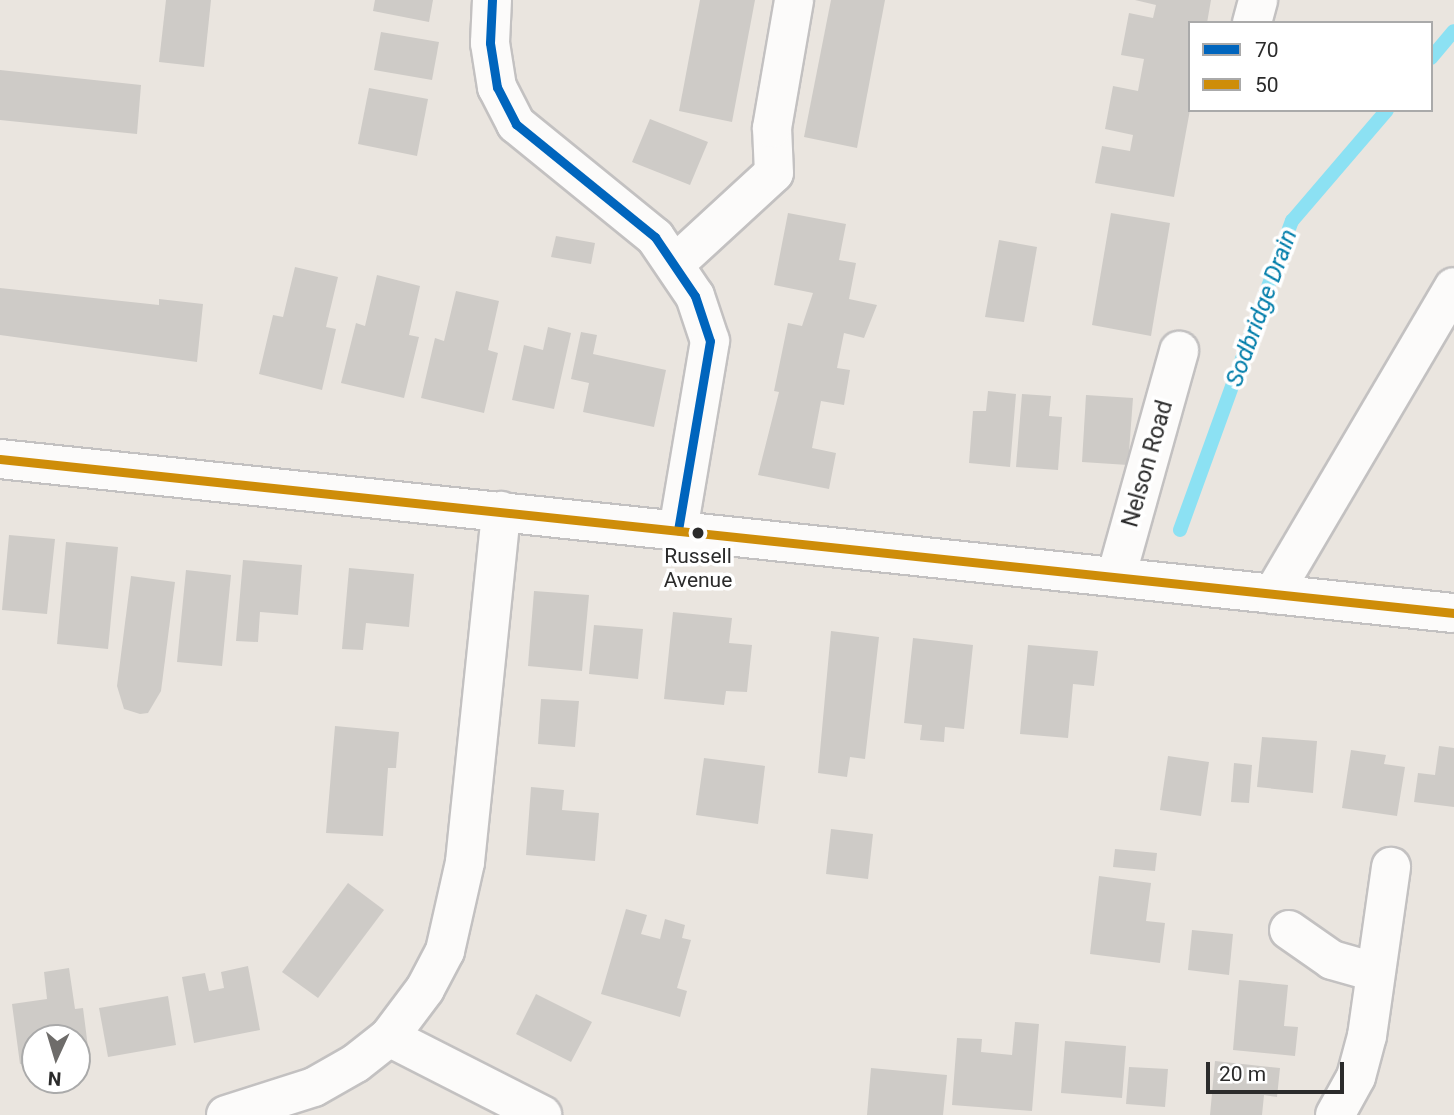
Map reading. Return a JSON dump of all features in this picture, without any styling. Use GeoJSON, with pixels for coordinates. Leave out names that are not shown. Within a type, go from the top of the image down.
{"type":"FeatureCollection","features":[{"type":"Feature","properties":{"kind":"street"},"geometry":{"type":"LineString","coordinates":[[492,0],[490,43],[497,87],[516,124],[633,217],[675,264],[695,296],[710,341],[678,530]]}},
{"type":"Feature","properties":{"kind":"street"},"geometry":{"type":"LineString","coordinates":[[675,264],[774,173],[772,128],[794,0]]}},
{"type":"Feature","properties":{"kind":"street"},"geometry":{"type":"LineString","coordinates":[[1253,21],[1258,0]]}},
{"type":"Feature","properties":{"kind":"street"},"geometry":{"type":"LineString","coordinates":[[1273,594],[1454,287]]}},
{"type":"Feature","properties":{"kind":"street","name":"Nelson Road"},"geometry":{"type":"LineString","coordinates":[[1116,577],[1179,351]]}},
{"type":"Feature","properties":{"kind":"street"},"geometry":{"type":"LineString","coordinates":[[0,459],[1454,613]]}},
{"type":"Feature","properties":{"kind":"street"},"geometry":{"type":"LineString","coordinates":[[226,1115],[314,1087],[389,1037],[425,989],[458,908],[501,511]]}},
{"type":"Feature","properties":{"kind":"street"},"geometry":{"type":"LineString","coordinates":[[1335,1115],[1356,1077],[1367,1036],[1391,867]]}},
{"type":"Feature","properties":{"kind":"street"},"geometry":{"type":"LineString","coordinates":[[1289,930],[1332,960],[1374,972]]}},
{"type":"Feature","properties":{"kind":"street"},"geometry":{"type":"LineString","coordinates":[[389,1037],[542,1115]]}},
{"type":"Feature","properties":{"kind":"building"},"geometry":{"type":"Polygon","coordinates":[[[166,0],[211,0],[204,67],[159,62],[166,0]]]}},
{"type":"Feature","properties":{"kind":"building"},"geometry":{"type":"Polygon","coordinates":[[[375,0],[433,0],[429,22],[373,11],[375,0]]]}},
{"type":"Feature","properties":{"kind":"building"},"geometry":{"type":"Polygon","coordinates":[[[700,0],[755,0],[732,122],[679,111],[700,0]]]}},
{"type":"Feature","properties":{"kind":"building"},"geometry":{"type":"Polygon","coordinates":[[[831,0],[885,0],[857,148],[804,137],[831,0]]]}},
{"type":"Feature","properties":{"kind":"building"},"geometry":{"type":"Polygon","coordinates":[[[1135,0],[1211,0],[1207,21],[1188,21],[1190,112],[1174,197],[1095,183],[1102,146],[1130,151],[1133,135],[1105,129],[1113,86],[1138,91],[1144,59],[1121,55],[1129,13],[1153,18],[1156,5],[1135,0]]]}},
{"type":"Feature","properties":{"kind":"building"},"geometry":{"type":"Polygon","coordinates":[[[381,32],[439,42],[432,80],[374,70],[381,32]]]}},
{"type":"Feature","properties":{"kind":"building"},"geometry":{"type":"Polygon","coordinates":[[[0,70],[141,85],[137,134],[0,120],[0,70]]]}},
{"type":"Feature","properties":{"kind":"building"},"geometry":{"type":"Polygon","coordinates":[[[369,88],[428,99],[417,156],[358,144],[369,88]]]}},
{"type":"Feature","properties":{"kind":"building"},"geometry":{"type":"Polygon","coordinates":[[[650,119],[708,142],[690,185],[632,162],[650,119]]]}},
{"type":"Feature","properties":{"kind":"building"},"geometry":{"type":"Polygon","coordinates":[[[788,213],[846,224],[839,260],[856,263],[849,299],[877,305],[864,338],[844,333],[837,368],[850,370],[844,405],[821,401],[812,448],[836,453],[829,489],[758,475],[779,392],[774,391],[788,323],[802,326],[813,293],[774,285],[788,213]]]}},
{"type":"Feature","properties":{"kind":"building"},"geometry":{"type":"Polygon","coordinates":[[[1111,213],[1170,223],[1151,336],[1092,325],[1111,213]]]}},
{"type":"Feature","properties":{"kind":"building"},"geometry":{"type":"Polygon","coordinates":[[[556,236],[595,243],[591,264],[551,257],[556,236]]]}},
{"type":"Feature","properties":{"kind":"building"},"geometry":{"type":"Polygon","coordinates":[[[999,240],[1037,247],[1024,322],[985,317],[999,240]]]}},
{"type":"Feature","properties":{"kind":"building"},"geometry":{"type":"Polygon","coordinates":[[[295,267],[338,277],[326,327],[336,329],[322,390],[259,374],[273,315],[283,317],[295,267]]]}},
{"type":"Feature","properties":{"kind":"building"},"geometry":{"type":"Polygon","coordinates":[[[377,275],[420,286],[409,335],[419,337],[404,398],[341,383],[356,323],[365,326],[377,275]]]}},
{"type":"Feature","properties":{"kind":"building"},"geometry":{"type":"Polygon","coordinates":[[[0,288],[159,305],[159,299],[203,304],[197,362],[0,335],[0,288]]]}},
{"type":"Feature","properties":{"kind":"building"},"geometry":{"type":"Polygon","coordinates":[[[456,291],[499,301],[488,350],[498,353],[484,413],[421,398],[435,338],[444,341],[456,291]]]}},
{"type":"Feature","properties":{"kind":"building"},"geometry":{"type":"Polygon","coordinates":[[[548,327],[571,333],[554,409],[512,400],[524,345],[543,350],[548,327]]]}},
{"type":"Feature","properties":{"kind":"building"},"geometry":{"type":"Polygon","coordinates":[[[581,332],[597,335],[593,354],[666,370],[654,427],[583,412],[589,383],[571,379],[581,332]]]}},
{"type":"Feature","properties":{"kind":"building"},"geometry":{"type":"Polygon","coordinates":[[[988,391],[1016,394],[1010,467],[969,463],[973,411],[986,411],[988,391]]]}},
{"type":"Feature","properties":{"kind":"building"},"geometry":{"type":"Polygon","coordinates":[[[1022,394],[1051,396],[1049,416],[1062,417],[1058,470],[1016,467],[1022,394]]]}},
{"type":"Feature","properties":{"kind":"building"},"geometry":{"type":"Polygon","coordinates":[[[1086,395],[1133,398],[1128,465],[1082,462],[1086,395]]]}},
{"type":"Feature","properties":{"kind":"building"},"geometry":{"type":"Polygon","coordinates":[[[9,535],[55,539],[47,614],[2,610],[9,535]]]}},
{"type":"Feature","properties":{"kind":"building"},"geometry":{"type":"Polygon","coordinates":[[[66,542],[118,547],[108,649],[57,644],[66,542]]]}},
{"type":"Feature","properties":{"kind":"building"},"geometry":{"type":"Polygon","coordinates":[[[243,560],[302,565],[298,615],[260,612],[258,642],[236,641],[243,560]]]}},
{"type":"Feature","properties":{"kind":"building"},"geometry":{"type":"Polygon","coordinates":[[[349,568],[414,574],[409,627],[366,623],[363,650],[342,649],[349,568]]]}},
{"type":"Feature","properties":{"kind":"building"},"geometry":{"type":"Polygon","coordinates":[[[186,570],[231,575],[222,666],[177,662],[186,570]]]}},
{"type":"Feature","properties":{"kind":"building"},"geometry":{"type":"Polygon","coordinates":[[[131,576],[175,582],[161,691],[148,713],[140,714],[124,709],[117,686],[131,576]]]}},
{"type":"Feature","properties":{"kind":"building"},"geometry":{"type":"Polygon","coordinates":[[[534,591],[589,595],[582,671],[528,666],[534,591]]]}},
{"type":"Feature","properties":{"kind":"building"},"geometry":{"type":"Polygon","coordinates":[[[673,612],[732,618],[729,643],[752,645],[747,692],[726,691],[724,705],[664,699],[673,612]]]}},
{"type":"Feature","properties":{"kind":"building"},"geometry":{"type":"Polygon","coordinates":[[[594,625],[643,629],[638,679],[589,674],[594,625]]]}},
{"type":"Feature","properties":{"kind":"building"},"geometry":{"type":"Polygon","coordinates":[[[831,631],[879,637],[865,759],[850,757],[847,777],[818,773],[831,631]]]}},
{"type":"Feature","properties":{"kind":"building"},"geometry":{"type":"Polygon","coordinates":[[[913,638],[973,645],[964,729],[945,727],[944,742],[920,740],[922,725],[904,723],[913,638]]]}},
{"type":"Feature","properties":{"kind":"building"},"geometry":{"type":"Polygon","coordinates":[[[1028,645],[1098,651],[1094,686],[1073,684],[1068,738],[1020,734],[1028,645]]]}},
{"type":"Feature","properties":{"kind":"building"},"geometry":{"type":"Polygon","coordinates":[[[541,699],[579,701],[575,747],[538,744],[541,699]]]}},
{"type":"Feature","properties":{"kind":"building"},"geometry":{"type":"Polygon","coordinates":[[[335,726],[399,732],[396,768],[388,768],[383,836],[326,833],[335,726]]]}},
{"type":"Feature","properties":{"kind":"building"},"geometry":{"type":"Polygon","coordinates":[[[1262,737],[1317,741],[1313,793],[1257,787],[1262,737]]]}},
{"type":"Feature","properties":{"kind":"building"},"geometry":{"type":"Polygon","coordinates":[[[1439,746],[1454,748],[1454,807],[1414,802],[1418,773],[1435,775],[1439,746]]]}},
{"type":"Feature","properties":{"kind":"building"},"geometry":{"type":"Polygon","coordinates":[[[1351,750],[1386,755],[1384,764],[1405,767],[1397,816],[1342,808],[1351,750]]]}},
{"type":"Feature","properties":{"kind":"building"},"geometry":{"type":"Polygon","coordinates":[[[1168,756],[1209,762],[1201,816],[1160,810],[1168,756]]]}},
{"type":"Feature","properties":{"kind":"building"},"geometry":{"type":"Polygon","coordinates":[[[704,758],[765,766],[758,824],[696,815],[704,758]]]}},
{"type":"Feature","properties":{"kind":"building"},"geometry":{"type":"Polygon","coordinates":[[[1234,763],[1252,765],[1249,803],[1231,802],[1234,763]]]}},
{"type":"Feature","properties":{"kind":"building"},"geometry":{"type":"Polygon","coordinates":[[[531,787],[564,790],[562,810],[599,813],[595,861],[526,855],[531,787]]]}},
{"type":"Feature","properties":{"kind":"building"},"geometry":{"type":"Polygon","coordinates":[[[831,829],[873,834],[868,879],[826,874],[831,829]]]}},
{"type":"Feature","properties":{"kind":"building"},"geometry":{"type":"Polygon","coordinates":[[[1115,849],[1157,853],[1155,871],[1113,867],[1115,849]]]}},
{"type":"Feature","properties":{"kind":"building"},"geometry":{"type":"Polygon","coordinates":[[[1099,876],[1151,883],[1146,921],[1165,923],[1160,963],[1090,954],[1099,876]]]}},
{"type":"Feature","properties":{"kind":"building"},"geometry":{"type":"Polygon","coordinates":[[[348,883],[384,910],[318,998],[282,972],[348,883]]]}},
{"type":"Feature","properties":{"kind":"building"},"geometry":{"type":"Polygon","coordinates":[[[626,909],[647,915],[641,934],[660,939],[665,919],[685,925],[682,938],[691,940],[677,988],[687,991],[680,1017],[601,994],[626,909]]]}},
{"type":"Feature","properties":{"kind":"building"},"geometry":{"type":"Polygon","coordinates":[[[1192,930],[1233,934],[1229,975],[1188,970],[1192,930]]]}},
{"type":"Feature","properties":{"kind":"building"},"geometry":{"type":"Polygon","coordinates":[[[248,966],[260,1030],[194,1043],[182,977],[205,973],[209,991],[224,988],[221,972],[248,966]]]}},
{"type":"Feature","properties":{"kind":"building"},"geometry":{"type":"Polygon","coordinates":[[[69,968],[75,1009],[83,1008],[85,1024],[21,1024],[20,1064],[12,1004],[47,999],[44,972],[69,968]]]}},
{"type":"Feature","properties":{"kind":"building"},"geometry":{"type":"Polygon","coordinates":[[[1239,980],[1288,985],[1284,1026],[1298,1027],[1295,1056],[1233,1050],[1239,980]]]}},
{"type":"Feature","properties":{"kind":"building"},"geometry":{"type":"Polygon","coordinates":[[[536,994],[592,1022],[571,1062],[516,1034],[536,994]]]}},
{"type":"Feature","properties":{"kind":"building"},"geometry":{"type":"Polygon","coordinates":[[[168,996],[176,1045],[108,1057],[99,1008],[168,996]]]}},
{"type":"Feature","properties":{"kind":"building"},"geometry":{"type":"Polygon","coordinates":[[[1015,1022],[1039,1024],[1032,1111],[952,1105],[957,1038],[982,1039],[981,1052],[1012,1055],[1015,1022]]]}},
{"type":"Feature","properties":{"kind":"building"},"geometry":{"type":"Polygon","coordinates":[[[1065,1041],[1126,1046],[1122,1098],[1061,1093],[1065,1041]]]}},
{"type":"Feature","properties":{"kind":"building"},"geometry":{"type":"Polygon","coordinates":[[[1215,1061],[1280,1068],[1277,1097],[1264,1095],[1262,1115],[1210,1115],[1215,1061]]]}},
{"type":"Feature","properties":{"kind":"building"},"geometry":{"type":"Polygon","coordinates":[[[1129,1067],[1168,1069],[1165,1107],[1126,1104],[1129,1067]]]}},
{"type":"Feature","properties":{"kind":"building"},"geometry":{"type":"Polygon","coordinates":[[[871,1068],[947,1075],[943,1115],[867,1115],[871,1068]]]}},
{"type":"Feature","properties":{"kind":"waterway","name":"Sodbridge Drain"},"geometry":{"type":"LineString","coordinates":[[1433,56],[1454,31]]}},
{"type":"Feature","properties":{"kind":"waterway","name":"Sodbridge Drain"},"geometry":{"type":"LineString","coordinates":[[1180,530],[1292,221],[1385,112]]}},
{"type":"Feature","properties":{"kind":"transit line","name":"70"},"geometry":{"type":"LineString","coordinates":[[492,0],[490,43],[497,87],[516,124],[655,237],[695,296],[710,341],[678,530]]}},
{"type":"Feature","properties":{"kind":"transit line","name":"50"},"geometry":{"type":"LineString","coordinates":[[0,459],[1454,613]]}},
{"type":"Feature","properties":{"kind":"place","name":"Russell Avenue"},"geometry":{"type":"Point","coordinates":[698,533]}}]}
